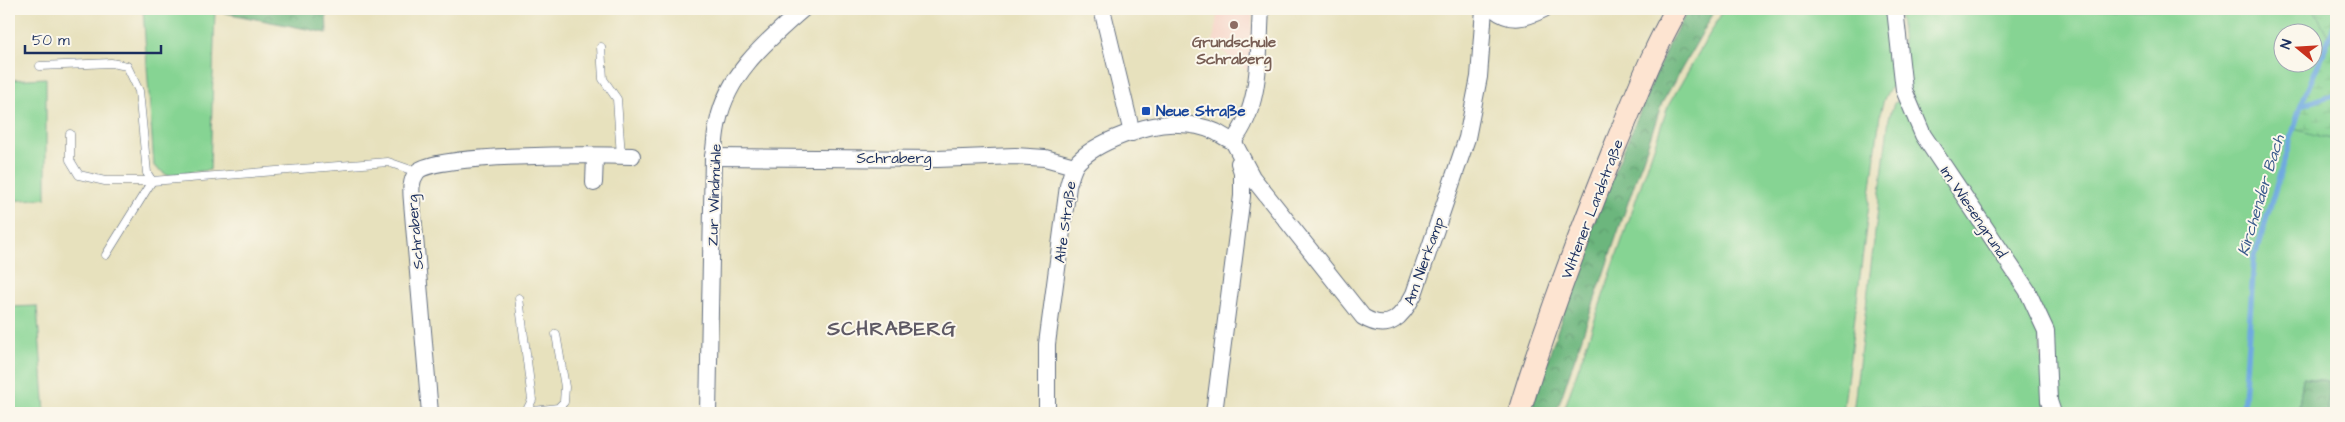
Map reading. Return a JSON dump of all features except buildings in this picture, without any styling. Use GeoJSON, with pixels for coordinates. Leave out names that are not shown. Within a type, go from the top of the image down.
{"type":"FeatureCollection","features":[{"type":"Feature","properties":{"kind":"main road","name":"Wittener Landstraße"},"geometry":{"type":"LineString","coordinates":[[1518,413],[1588,211],[1659,39],[1676,9]]}},
{"type":"Feature","properties":{"kind":"street","name":"Zur Windmühle"},"geometry":{"type":"LineString","coordinates":[[708,413],[714,157],[718,121],[730,87],[746,62],[803,9]]}},
{"type":"Feature","properties":{"kind":"street"},"geometry":{"type":"LineString","coordinates":[[1102,9],[1132,133]]}},
{"type":"Feature","properties":{"kind":"street"},"geometry":{"type":"LineString","coordinates":[[1214,413],[1242,196],[1242,172],[1233,141],[1242,130],[1252,108],[1261,9]]}},
{"type":"Feature","properties":{"kind":"street","name":"Am Nierkamp"},"geometry":{"type":"LineString","coordinates":[[1233,141],[1252,177],[1363,317],[1375,324],[1392,322],[1405,312],[1414,294],[1467,138],[1479,77],[1484,9]]}},
{"type":"Feature","properties":{"kind":"street"},"geometry":{"type":"LineString","coordinates":[[1494,9],[1502,15],[1526,18],[1544,9]]}},
{"type":"Feature","properties":{"kind":"street","name":"Im Wiesengrund"},"geometry":{"type":"LineString","coordinates":[[1894,9],[1904,90],[1923,136],[2027,290],[2046,331],[2049,402],[2053,413]]}},
{"type":"Feature","properties":{"kind":"street","name":"Alte Straße"},"geometry":{"type":"LineString","coordinates":[[1047,413],[1047,344],[1068,186],[1074,166],[1082,157],[1097,148],[1158,124],[1179,124],[1216,132],[1233,141]]}},
{"type":"Feature","properties":{"kind":"street","name":"Schraberg"},"geometry":{"type":"LineString","coordinates":[[430,413],[411,186],[417,172],[426,166],[448,161],[536,156],[626,156]]}},
{"type":"Feature","properties":{"kind":"street"},"geometry":{"type":"LineString","coordinates":[[594,183],[595,156]]}},
{"type":"Feature","properties":{"kind":"street","name":"Schraberg"},"geometry":{"type":"LineString","coordinates":[[714,157],[937,158],[1015,156],[1045,158],[1074,166]]}},
{"type":"Feature","properties":{"kind":"lane"},"geometry":{"type":"LineString","coordinates":[[602,47],[603,79],[617,99],[626,156]]}},
{"type":"Feature","properties":{"kind":"lane"},"geometry":{"type":"LineString","coordinates":[[40,66],[110,63],[127,66],[139,91],[147,173],[152,181]]}},
{"type":"Feature","properties":{"kind":"lane"},"geometry":{"type":"LineString","coordinates":[[70,134],[70,160],[79,174],[105,181],[152,181],[388,162],[417,172]]}},
{"type":"Feature","properties":{"kind":"lane"},"geometry":{"type":"LineString","coordinates":[[106,255],[152,181]]}},
{"type":"Feature","properties":{"kind":"lane"},"geometry":{"type":"LineString","coordinates":[[519,298],[532,400],[526,412]]}},
{"type":"Feature","properties":{"kind":"lane"},"geometry":{"type":"LineString","coordinates":[[516,413],[558,408],[564,402],[566,386],[556,334]]}},
{"type":"Feature","properties":{"kind":"shaded area","name":"Grundschule Schraberg"},"geometry":{"type":"Polygon","coordinates":[[[1218,9],[1253,9],[1250,71],[1237,64],[1213,42],[1218,9]]]}},
{"type":"Feature","properties":{"kind":"green space"},"geometry":{"type":"Polygon","coordinates":[[[143,9],[215,9],[210,170],[167,175],[154,166],[143,9]]]}},
{"type":"Feature","properties":{"kind":"green space"},"geometry":{"type":"Polygon","coordinates":[[[215,9],[326,9],[327,33],[215,11],[215,9]]]}},
{"type":"Feature","properties":{"kind":"green space"},"geometry":{"type":"Polygon","coordinates":[[[1689,9],[1716,9],[1662,103],[1556,413],[1530,413],[1596,215],[1669,43],[1689,9]]]}},
{"type":"Feature","properties":{"kind":"green space"},"geometry":{"type":"Polygon","coordinates":[[[1724,9],[1890,9],[1899,82],[1888,92],[1880,115],[1843,413],[1563,413],[1668,106],[1724,9]]]}},
{"type":"Feature","properties":{"kind":"green space"},"geometry":{"type":"Polygon","coordinates":[[[1899,9],[2336,9],[2336,413],[2328,413],[2328,381],[2303,378],[2298,413],[2060,413],[2050,330],[1927,133],[1908,88],[1899,9]]]}},
{"type":"Feature","properties":{"kind":"green space"},"geometry":{"type":"Polygon","coordinates":[[[2314,9],[2336,9],[2336,126],[2331,139],[2294,129],[2301,105],[2315,72],[2322,72],[2322,55],[2329,38],[2314,9]]]}},
{"type":"Feature","properties":{"kind":"green space"},"geometry":{"type":"Polygon","coordinates":[[[46,78],[46,198],[9,201],[9,80],[46,78]]]}},
{"type":"Feature","properties":{"kind":"green space"},"geometry":{"type":"Polygon","coordinates":[[[1901,100],[2023,292],[2039,331],[2047,413],[1853,413],[1889,118],[1894,103],[1901,100]]]}},
{"type":"Feature","properties":{"kind":"green space"},"geometry":{"type":"Polygon","coordinates":[[[37,306],[45,413],[9,413],[9,307],[37,306]]]}},
{"type":"Feature","properties":{"kind":"green space"},"geometry":{"type":"Polygon","coordinates":[[[2303,378],[2328,381],[2328,413],[2298,413],[2303,378]]]}},
{"type":"Feature","properties":{"kind":"waterway","name":"Kirchender Bach"},"geometry":{"type":"LineString","coordinates":[[2243,413],[2254,259],[2301,105],[2336,22]]}},
{"type":"Feature","properties":{"kind":"waterway"},"geometry":{"type":"LineString","coordinates":[[2301,105],[2336,94]]}},
{"type":"Feature","properties":{"kind":"place","name":"Grundschule Schraberg"},"geometry":{"type":"Point","coordinates":[1234,25]}},
{"type":"Feature","properties":{"kind":"place","name":"Neue Straße"},"geometry":{"type":"Point","coordinates":[1146,111]}},
{"type":"Feature","properties":{"kind":"district","name":"SCHRABERG"},"geometry":{"type":"Point","coordinates":[892,328]}}]}
